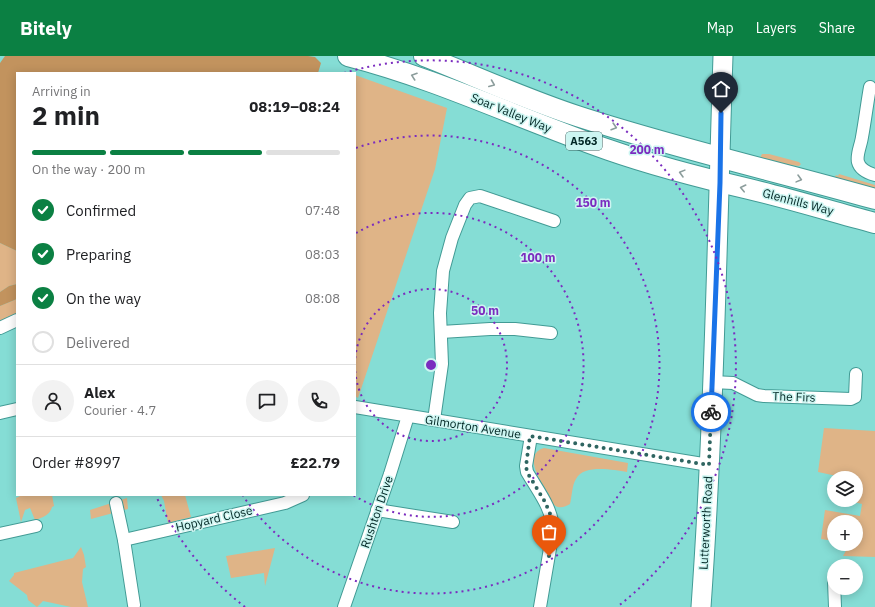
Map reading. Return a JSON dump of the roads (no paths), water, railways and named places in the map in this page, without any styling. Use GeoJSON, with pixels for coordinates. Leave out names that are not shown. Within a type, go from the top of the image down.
{"type":"FeatureCollection","features":[{"type":"Feature","properties":{"kind":"highway","name":"Soar Valley Way"},"geometry":{"type":"LineString","coordinates":[[348,56],[431,82],[611,151],[681,173],[720,183]]}},
{"type":"Feature","properties":{"kind":"highway","name":"Soar Valley Way"},"geometry":{"type":"LineString","coordinates":[[424,56],[506,90],[576,116],[721,157]]}},
{"type":"Feature","properties":{"kind":"highway","name":"Glenhills Way"},"geometry":{"type":"LineString","coordinates":[[721,157],[875,199]]}},
{"type":"Feature","properties":{"kind":"highway","name":"Glenhills Way"},"geometry":{"type":"LineString","coordinates":[[720,183],[750,189],[875,223]]}},
{"type":"Feature","properties":{"kind":"main road","name":"Lutterworth Road"},"geometry":{"type":"LineString","coordinates":[[701,607],[709,465],[721,157],[723,56]]}},
{"type":"Feature","properties":{"kind":"street"},"geometry":{"type":"LineString","coordinates":[[870,87],[871,103],[858,154],[858,162],[862,169],[875,175]]}},
{"type":"Feature","properties":{"kind":"street"},"geometry":{"type":"LineString","coordinates":[[434,420],[442,364],[440,313],[443,271],[452,238],[464,205],[470,198],[480,196],[554,221]]}},
{"type":"Feature","properties":{"kind":"street"},"geometry":{"type":"LineString","coordinates":[[0,328],[16,320]]}},
{"type":"Feature","properties":{"kind":"street"},"geometry":{"type":"LineString","coordinates":[[441,332],[515,329],[551,333]]}},
{"type":"Feature","properties":{"kind":"street","name":"The Firs"},"geometry":{"type":"LineString","coordinates":[[712,382],[733,383],[757,395],[764,396],[851,399],[855,397],[856,374]]}},
{"type":"Feature","properties":{"kind":"street","name":"Gilmorton Avenue"},"geometry":{"type":"LineString","coordinates":[[356,407],[709,465]]}},
{"type":"Feature","properties":{"kind":"street"},"geometry":{"type":"LineString","coordinates":[[0,413],[16,409]]}},
{"type":"Feature","properties":{"kind":"street","name":"Rushton Drive"},"geometry":{"type":"LineString","coordinates":[[344,607],[378,510],[408,416]]}},
{"type":"Feature","properties":{"kind":"street"},"geometry":{"type":"LineString","coordinates":[[530,436],[526,466],[527,472],[549,509],[553,522],[552,537],[540,607]]}},
{"type":"Feature","properties":{"kind":"street","name":"Hopyard Close"},"geometry":{"type":"LineString","coordinates":[[124,540],[285,503],[301,496]]}},
{"type":"Feature","properties":{"kind":"street"},"geometry":{"type":"LineString","coordinates":[[116,503],[124,540],[134,605]]}},
{"type":"Feature","properties":{"kind":"street"},"geometry":{"type":"LineString","coordinates":[[378,510],[453,522]]}},
{"type":"Feature","properties":{"kind":"street"},"geometry":{"type":"LineString","coordinates":[[0,534],[36,526]]}},
{"type":"Feature","properties":{"kind":"street"},"geometry":{"type":"LineString","coordinates":[[835,595],[835,607]]}}]}
